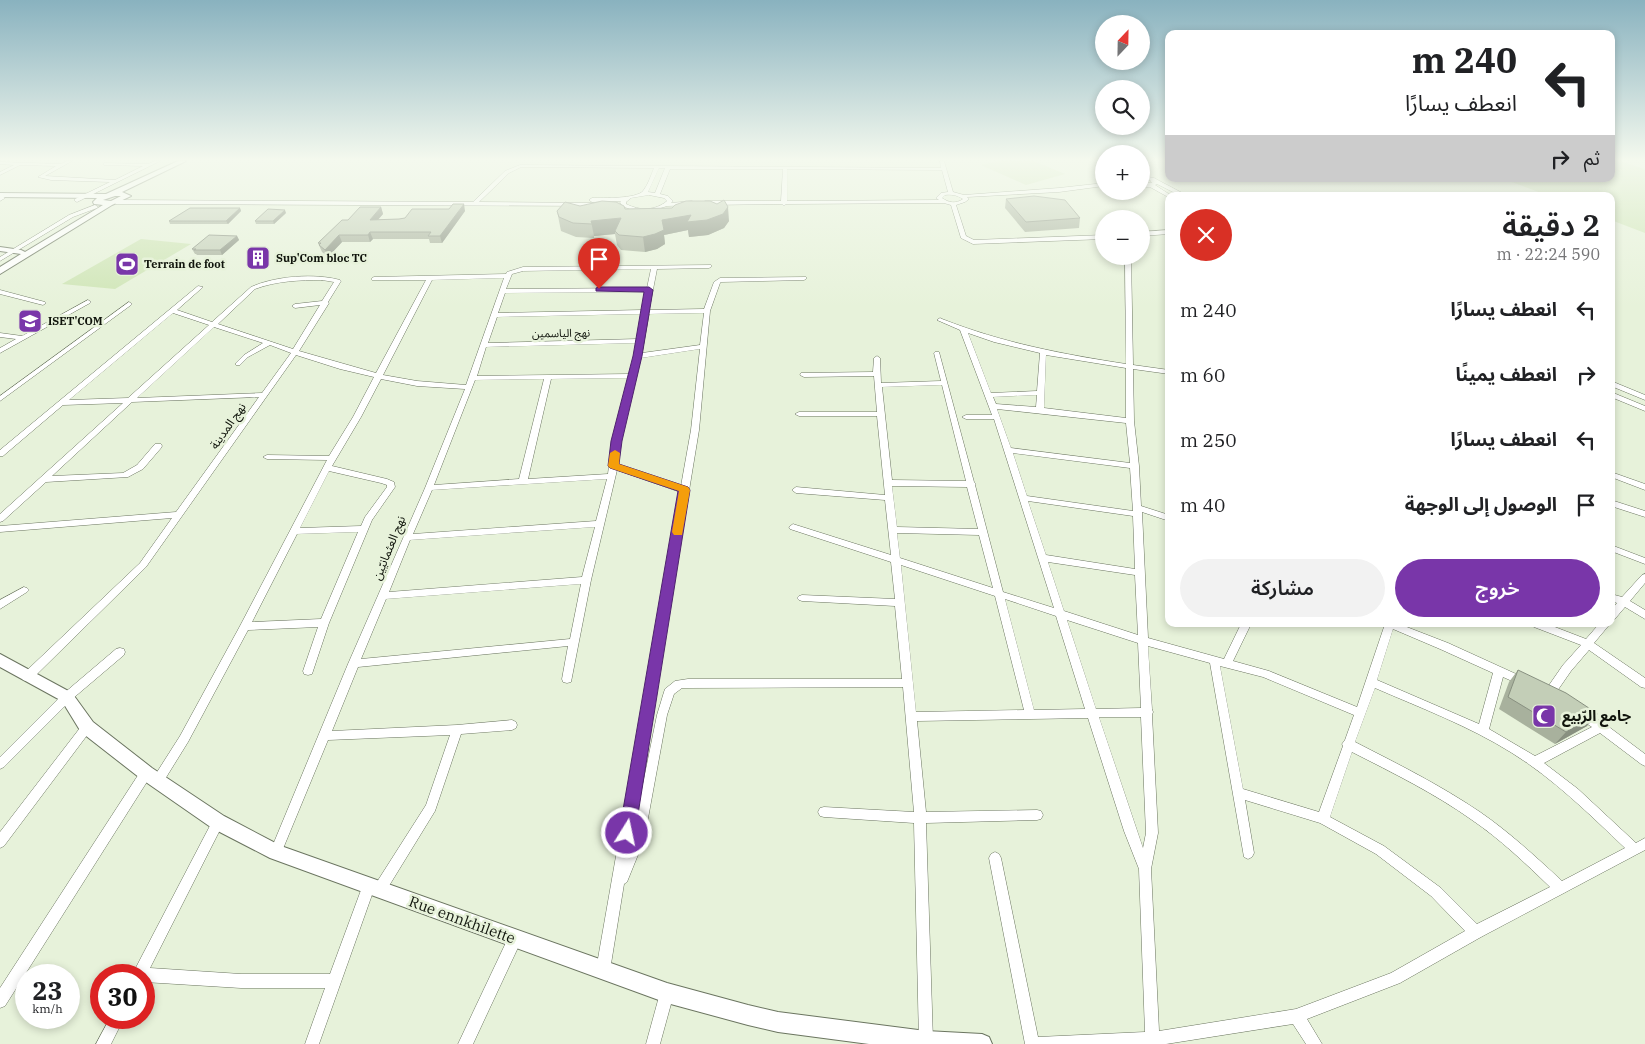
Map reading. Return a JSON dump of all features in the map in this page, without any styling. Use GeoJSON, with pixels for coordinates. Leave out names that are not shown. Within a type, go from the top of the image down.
{"type":"FeatureCollection","features":[{"type":"Feature","properties":{"kind":"street"},"geometry":{"type":"LineString","coordinates":[[0,259],[87,210]]}},
{"type":"Feature","properties":{"kind":"street"},"geometry":{"type":"LineString","coordinates":[[0,271],[94,210]]}},
{"type":"Feature","properties":{"kind":"street"},"geometry":{"type":"LineString","coordinates":[[634,210],[652,210]]}},
{"type":"Feature","properties":{"kind":"street"},"geometry":{"type":"LineString","coordinates":[[955,210],[963,237],[973,242],[1095,237]]}},
{"type":"Feature","properties":{"kind":"street"},"geometry":{"type":"LineString","coordinates":[[1150,233],[1165,232]]}},
{"type":"Feature","properties":{"kind":"street"},"geometry":{"type":"LineString","coordinates":[[0,265],[10,252]]}},
{"type":"Feature","properties":{"kind":"street"},"geometry":{"type":"LineString","coordinates":[[1128,265],[1130,421],[1135,466],[1141,573],[1152,833],[1145,869],[1152,1039]]}},
{"type":"Feature","properties":{"kind":"street"},"geometry":{"type":"LineString","coordinates":[[374,279],[508,276],[510,272],[515,270],[532,269],[709,266]]}},
{"type":"Feature","properties":{"kind":"street"},"geometry":{"type":"LineString","coordinates":[[567,679],[586,580],[612,476],[616,441],[631,376],[638,356],[639,341],[654,267]]}},
{"type":"Feature","properties":{"kind":"street","name":"نهج العثمانيّين"},"geometry":{"type":"LineString","coordinates":[[276,852],[406,537],[429,488],[470,383],[508,276]]}},
{"type":"Feature","properties":{"kind":"street"},"geometry":{"type":"LineString","coordinates":[[604,970],[695,430],[707,311],[717,282],[720,280],[804,278]]}},
{"type":"Feature","properties":{"kind":"street"},"geometry":{"type":"LineString","coordinates":[[0,1001],[152,776],[184,739],[429,279]]}},
{"type":"Feature","properties":{"kind":"street","name":"نهج المدينة"},"geometry":{"type":"LineString","coordinates":[[27,677],[130,580],[143,565],[295,352],[337,285],[336,280],[267,282],[253,288],[212,324]]}},
{"type":"Feature","properties":{"kind":"street"},"geometry":{"type":"LineString","coordinates":[[0,454],[200,287]]}},
{"type":"Feature","properties":{"kind":"street"},"geometry":{"type":"LineString","coordinates":[[504,290],[649,290]]}},
{"type":"Feature","properties":{"kind":"street"},"geometry":{"type":"LineString","coordinates":[[0,292],[43,302]]}},
{"type":"Feature","properties":{"kind":"street"},"geometry":{"type":"LineString","coordinates":[[0,351],[88,302]]}},
{"type":"Feature","properties":{"kind":"street"},"geometry":{"type":"LineString","coordinates":[[296,306],[326,303]]}},
{"type":"Feature","properties":{"kind":"street"},"geometry":{"type":"LineString","coordinates":[[0,399],[129,304]]}},
{"type":"Feature","properties":{"kind":"street"},"geometry":{"type":"LineString","coordinates":[[171,310],[295,352],[378,377],[428,385],[548,377],[631,376]]}},
{"type":"Feature","properties":{"kind":"street"},"geometry":{"type":"LineString","coordinates":[[495,315],[707,311]]}},
{"type":"Feature","properties":{"kind":"street"},"geometry":{"type":"LineString","coordinates":[[940,320],[963,330],[1044,353],[1165,371]]}},
{"type":"Feature","properties":{"kind":"street"},"geometry":{"type":"LineString","coordinates":[[0,518],[212,324]]}},
{"type":"Feature","properties":{"kind":"street"},"geometry":{"type":"LineString","coordinates":[[963,330],[997,416],[1130,831],[1145,869]]}},
{"type":"Feature","properties":{"kind":"street"},"geometry":{"type":"LineString","coordinates":[[0,335],[24,338]]}},
{"type":"Feature","properties":{"kind":"street","name":"نهج الياسمين"},"geometry":{"type":"LineString","coordinates":[[484,345],[639,341]]}},
{"type":"Feature","properties":{"kind":"street"},"geometry":{"type":"LineString","coordinates":[[238,364],[246,356],[269,343]]}},
{"type":"Feature","properties":{"kind":"street"},"geometry":{"type":"LineString","coordinates":[[638,356],[704,346]]}},
{"type":"Feature","properties":{"kind":"street"},"geometry":{"type":"LineString","coordinates":[[937,353],[1001,595],[1030,714]]}},
{"type":"Feature","properties":{"kind":"street"},"geometry":{"type":"LineString","coordinates":[[1040,410],[1044,353]]}},
{"type":"Feature","properties":{"kind":"street"},"geometry":{"type":"LineString","coordinates":[[877,358],[878,385],[920,818],[926,1041]]}},
{"type":"Feature","properties":{"kind":"street"},"geometry":{"type":"LineString","coordinates":[[804,375],[877,374]]}},
{"type":"Feature","properties":{"kind":"street"},"geometry":{"type":"LineString","coordinates":[[523,482],[548,377]]}},
{"type":"Feature","properties":{"kind":"street"},"geometry":{"type":"LineString","coordinates":[[878,385],[945,383]]}},
{"type":"Feature","properties":{"kind":"street"},"geometry":{"type":"LineString","coordinates":[[1615,385],[1645,398]]}},
{"type":"Feature","properties":{"kind":"street"},"geometry":{"type":"LineString","coordinates":[[989,395],[1040,393]]}},
{"type":"Feature","properties":{"kind":"street"},"geometry":{"type":"LineString","coordinates":[[60,403],[263,395]]}},
{"type":"Feature","properties":{"kind":"street"},"geometry":{"type":"LineString","coordinates":[[1615,396],[1645,408]]}},
{"type":"Feature","properties":{"kind":"street"},"geometry":{"type":"LineString","coordinates":[[993,406],[1130,421]]}},
{"type":"Feature","properties":{"kind":"street"},"geometry":{"type":"LineString","coordinates":[[799,414],[881,414]]}},
{"type":"Feature","properties":{"kind":"street"},"geometry":{"type":"LineString","coordinates":[[966,417],[997,416]]}},
{"type":"Feature","properties":{"kind":"street"},"geometry":{"type":"LineString","coordinates":[[44,478],[125,475],[136,470],[158,446]]}},
{"type":"Feature","properties":{"kind":"street"},"geometry":{"type":"LineString","coordinates":[[1007,450],[1135,466]]}},
{"type":"Feature","properties":{"kind":"street"},"geometry":{"type":"LineString","coordinates":[[267,457],[332,458]]}},
{"type":"Feature","properties":{"kind":"street"},"geometry":{"type":"LineString","coordinates":[[614,466],[684,490]]}},
{"type":"Feature","properties":{"kind":"street"},"geometry":{"type":"LineString","coordinates":[[308,671],[324,623],[364,529],[372,512],[391,484],[328,468]]}},
{"type":"Feature","properties":{"kind":"street"},"geometry":{"type":"LineString","coordinates":[[429,488],[612,476]]}},
{"type":"Feature","properties":{"kind":"street"},"geometry":{"type":"LineString","coordinates":[[1615,476],[1645,487]]}},
{"type":"Feature","properties":{"kind":"street"},"geometry":{"type":"LineString","coordinates":[[888,483],[972,484]]}},
{"type":"Feature","properties":{"kind":"street"},"geometry":{"type":"LineString","coordinates":[[796,490],[890,498]]}},
{"type":"Feature","properties":{"kind":"street"},"geometry":{"type":"LineString","coordinates":[[1023,498],[1137,511],[1165,517]]}},
{"type":"Feature","properties":{"kind":"street"},"geometry":{"type":"LineString","coordinates":[[1615,504],[1645,514]]}},
{"type":"Feature","properties":{"kind":"street"},"geometry":{"type":"LineString","coordinates":[[0,529],[178,515]]}},
{"type":"Feature","properties":{"kind":"street"},"geometry":{"type":"LineString","coordinates":[[406,537],[600,524]]}},
{"type":"Feature","properties":{"kind":"street"},"geometry":{"type":"LineString","coordinates":[[793,527],[1144,641],[1227,662],[1291,683],[1360,713]]}},
{"type":"Feature","properties":{"kind":"street"},"geometry":{"type":"LineString","coordinates":[[295,531],[364,529]]}},
{"type":"Feature","properties":{"kind":"street"},"geometry":{"type":"LineString","coordinates":[[893,530],[984,532]]}},
{"type":"Feature","properties":{"kind":"street"},"geometry":{"type":"LineString","coordinates":[[1615,550],[1645,561]]}},
{"type":"Feature","properties":{"kind":"street"},"geometry":{"type":"LineString","coordinates":[[1043,558],[1141,573]]}},
{"type":"Feature","properties":{"kind":"street"},"geometry":{"type":"LineString","coordinates":[[1615,613],[1645,577]]}},
{"type":"Feature","properties":{"kind":"street"},"geometry":{"type":"LineString","coordinates":[[383,596],[586,580]]}},
{"type":"Feature","properties":{"kind":"street"},"geometry":{"type":"LineString","coordinates":[[0,606],[24,590]]}},
{"type":"Feature","properties":{"kind":"street"},"geometry":{"type":"LineString","coordinates":[[802,598],[900,603]]}},
{"type":"Feature","properties":{"kind":"street"},"geometry":{"type":"LineString","coordinates":[[1615,598],[1625,602],[1645,615]]}},
{"type":"Feature","properties":{"kind":"street"},"geometry":{"type":"LineString","coordinates":[[245,626],[324,623]]}},
{"type":"Feature","properties":{"kind":"street"},"geometry":{"type":"LineString","coordinates":[[1227,662],[1244,627]]}},
{"type":"Feature","properties":{"kind":"street"},"geometry":{"type":"LineString","coordinates":[[1323,819],[1348,744],[1372,682],[1389,627]]}},
{"type":"Feature","properties":{"kind":"street"},"geometry":{"type":"LineString","coordinates":[[1397,627],[1444,646],[1544,693],[1602,627]]}},
{"type":"Feature","properties":{"kind":"street"},"geometry":{"type":"LineString","coordinates":[[1544,627],[1587,644],[1645,684]]}},
{"type":"Feature","properties":{"kind":"street"},"geometry":{"type":"LineString","coordinates":[[353,664],[573,642]]}},
{"type":"Feature","properties":{"kind":"street"},"geometry":{"type":"LineString","coordinates":[[0,764],[67,697],[120,652]]}},
{"type":"Feature","properties":{"kind":"street"},"geometry":{"type":"LineString","coordinates":[[1214,659],[1248,853]]}},
{"type":"Feature","properties":{"kind":"street","name":"Rue ennkhilette"},"geometry":{"type":"LineString","coordinates":[[0,660],[27,677],[67,697],[87,727],[152,776],[218,822],[276,852],[668,993],[778,1022],[926,1041],[982,1044]]}},
{"type":"Feature","properties":{"kind":"street"},"geometry":{"type":"LineString","coordinates":[[1483,730],[1499,671]]}},
{"type":"Feature","properties":{"kind":"street"},"geometry":{"type":"LineString","coordinates":[[995,858],[1034,1044],[1152,1039],[1296,1016],[1395,978],[1476,932],[1640,847],[1535,762],[1483,730],[1372,682]]}},
{"type":"Feature","properties":{"kind":"street"},"geometry":{"type":"LineString","coordinates":[[617,892],[638,840],[662,715],[669,692],[674,687],[688,683],[908,683]]}},
{"type":"Feature","properties":{"kind":"street"},"geometry":{"type":"LineString","coordinates":[[1571,708],[1601,727],[1645,761]]}},
{"type":"Feature","properties":{"kind":"street"},"geometry":{"type":"LineString","coordinates":[[911,717],[1148,712]]}},
{"type":"Feature","properties":{"kind":"street"},"geometry":{"type":"LineString","coordinates":[[324,736],[457,730],[512,725]]}},
{"type":"Feature","properties":{"kind":"street"},"geometry":{"type":"LineString","coordinates":[[0,842],[87,727]]}},
{"type":"Feature","properties":{"kind":"street"},"geometry":{"type":"LineString","coordinates":[[1535,762],[1601,727]]}},
{"type":"Feature","properties":{"kind":"street"},"geometry":{"type":"LineString","coordinates":[[312,1044],[335,980],[374,888],[431,807],[457,730]]}},
{"type":"Feature","properties":{"kind":"street"},"geometry":{"type":"LineString","coordinates":[[1348,744],[1429,785],[1470,812],[1509,841],[1560,888]]}},
{"type":"Feature","properties":{"kind":"street"},"geometry":{"type":"LineString","coordinates":[[1238,793],[1323,819],[1380,850],[1404,866],[1436,892],[1476,932]]}},
{"type":"Feature","properties":{"kind":"street"},"geometry":{"type":"LineString","coordinates":[[824,812],[920,818],[1037,815]]}},
{"type":"Feature","properties":{"kind":"street"},"geometry":{"type":"LineString","coordinates":[[145,964],[218,822]]}},
{"type":"Feature","properties":{"kind":"street"},"geometry":{"type":"LineString","coordinates":[[465,1044],[515,939]]}},
{"type":"Feature","properties":{"kind":"street"},"geometry":{"type":"LineString","coordinates":[[155,976],[241,981],[335,980]]}},
{"type":"Feature","properties":{"kind":"street"},"geometry":{"type":"LineString","coordinates":[[653,1044],[668,993]]}},
{"type":"Feature","properties":{"kind":"street"},"geometry":{"type":"LineString","coordinates":[[1296,1016],[1315,1044]]}},
{"type":"Feature","properties":{"kind":"street"},"geometry":{"type":"LineString","coordinates":[[103,1044],[111,1029]]}},
{"type":"Feature","properties":{"kind":"green space"},"geometry":{"type":"Polygon","coordinates":[[[1615,210],[1645,210],[1645,233],[1615,222],[1615,210]]]}},
{"type":"Feature","properties":{"kind":"green space","name":"Terrain de foot"},"geometry":{"type":"Polygon","coordinates":[[[141,239],[191,244],[115,289],[62,284],[141,239]]]}},
{"type":"Feature","properties":{"kind":"building"},"geometry":{"type":"Polygon","coordinates":[[[187,210],[238,210],[226,221],[169,221],[187,210]]]}},
{"type":"Feature","properties":{"kind":"building"},"geometry":{"type":"Polygon","coordinates":[[[267,210],[285,210],[273,221],[255,221],[267,210]]]}},
{"type":"Feature","properties":{"kind":"building"},"geometry":{"type":"Polygon","coordinates":[[[357,210],[379,210],[370,220],[405,218],[411,210],[460,210],[440,236],[428,236],[431,232],[370,232],[368,235],[339,235],[325,250],[319,245],[321,243],[318,243],[342,220],[348,220],[357,210]]]}},
{"type":"Feature","properties":{"kind":"building"},"geometry":{"type":"Polygon","coordinates":[[[726,210],[723,214],[707,220],[687,222],[691,215],[662,220],[664,230],[643,237],[619,235],[615,231],[621,218],[591,221],[592,224],[573,223],[559,217],[557,211],[726,210]]]}},
{"type":"Feature","properties":{"kind":"building"},"geometry":{"type":"Polygon","coordinates":[[[1015,210],[1073,210],[1080,218],[1026,222],[1015,210]]]}},
{"type":"Feature","properties":{"kind":"building"},"geometry":{"type":"Polygon","coordinates":[[[209,235],[237,236],[220,250],[192,249],[209,235]]]}},
{"type":"Feature","properties":{"kind":"building"},"geometry":{"type":"Polygon","coordinates":[[[1518,670],[1566,693],[1598,714],[1566,732],[1508,697],[1518,670]]]}},
{"type":"Feature","properties":{"kind":"slow traffic"},"geometry":{"type":"LineString","coordinates":[[615,453],[614,466],[684,490],[678,532]]}},
{"type":"Feature","properties":{"kind":"place","name":"Sup'Com bloc TC"},"geometry":{"type":"Point","coordinates":[258,258]}},
{"type":"Feature","properties":{"kind":"place","name":"Terrain de foot"},"geometry":{"type":"Point","coordinates":[127,264]}},
{"type":"Feature","properties":{"kind":"place","name":"ISET'COM"},"geometry":{"type":"Point","coordinates":[30,321]}},
{"type":"Feature","properties":{"kind":"place","name":"جامع الرّبيع"},"geometry":{"type":"Point","coordinates":[1544,716]}},
{"type":"Feature","properties":{"kind":"route"},"geometry":{"type":"LineString","coordinates":[[599,289],[649,290],[638,356],[631,376],[616,441],[614,466],[684,490],[627,833]]}}]}
